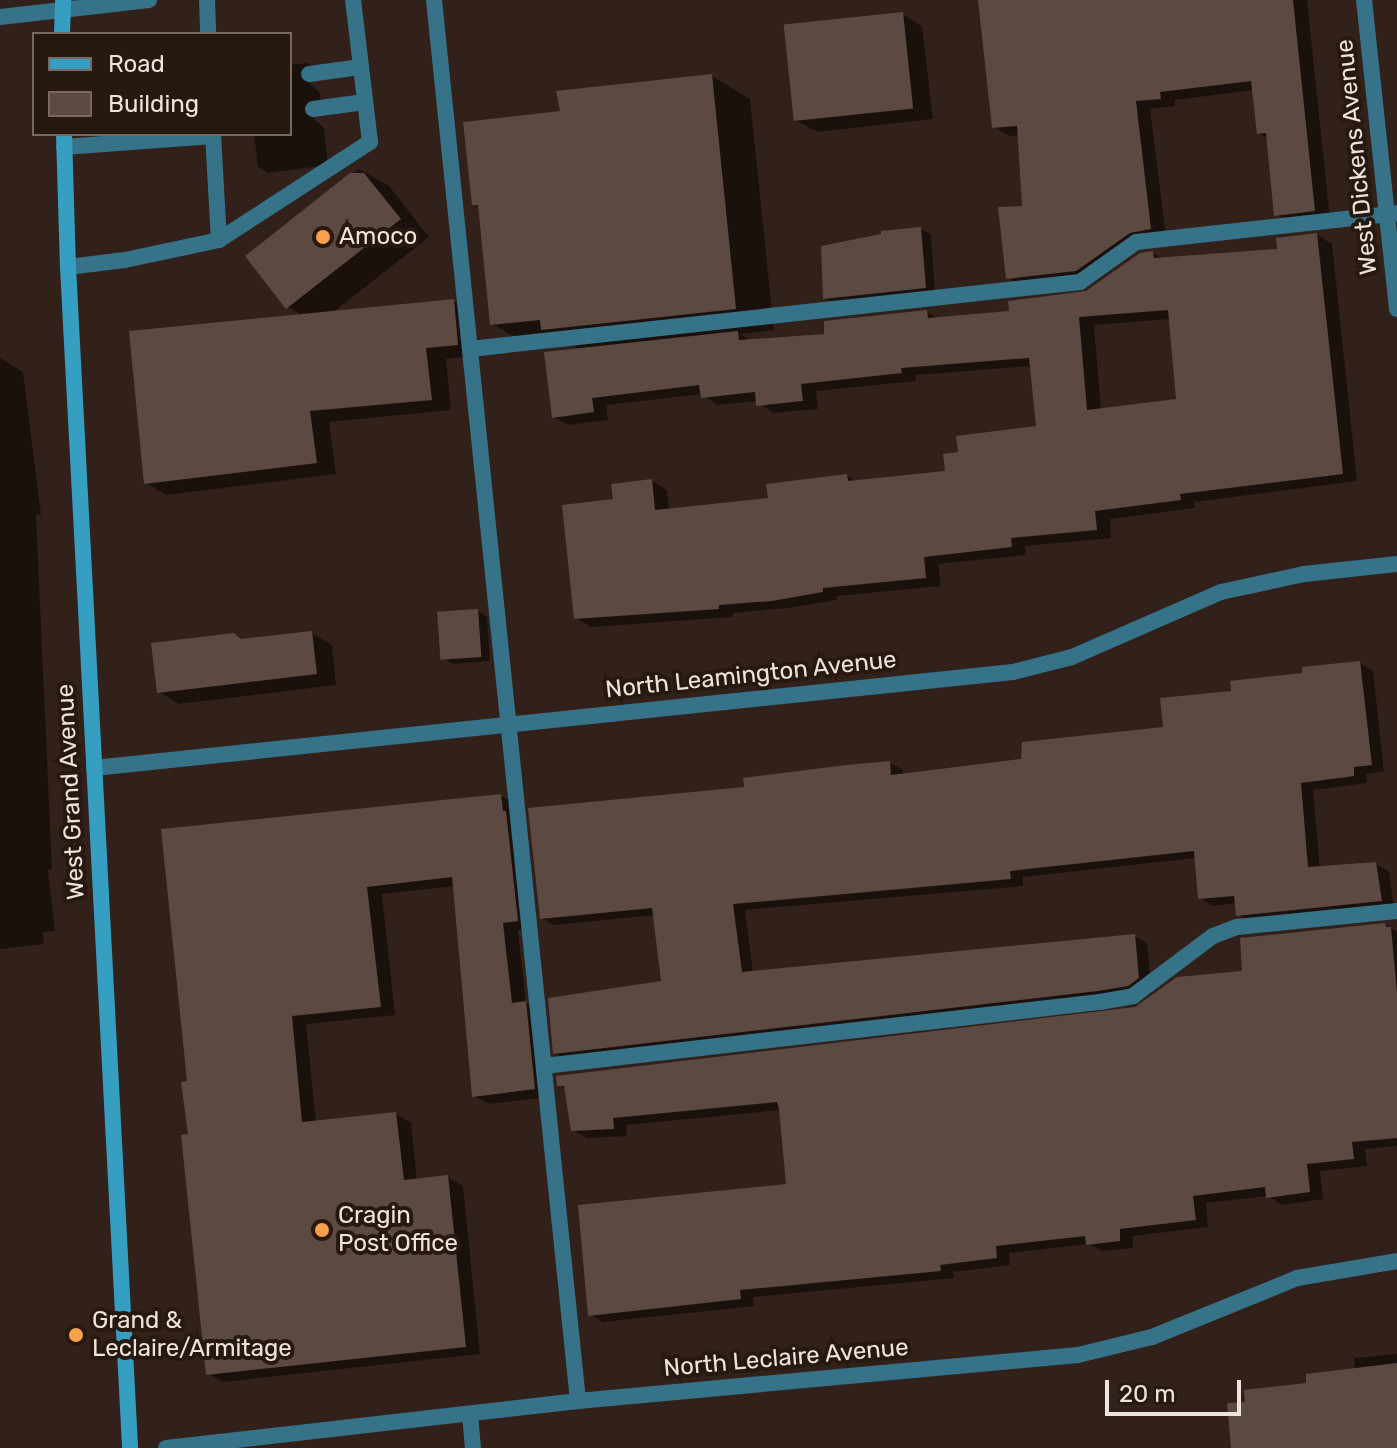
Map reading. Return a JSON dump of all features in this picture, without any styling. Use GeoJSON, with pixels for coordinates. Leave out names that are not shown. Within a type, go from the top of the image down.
{"type":"FeatureCollection","features":[{"type":"Feature","properties":{"kind":"main road"},"geometry":{"type":"LineString","coordinates":[[62,5],[62,32]]}},
{"type":"Feature","properties":{"kind":"main road","name":"West Grand Avenue"},"geometry":{"type":"LineString","coordinates":[[64,140],[68,267],[130,1448]]}},
{"type":"Feature","properties":{"kind":"street"},"geometry":{"type":"LineString","coordinates":[[0,17],[62,5],[149,0]]}},
{"type":"Feature","properties":{"kind":"street"},"geometry":{"type":"LineString","coordinates":[[207,0],[208,32]]}},
{"type":"Feature","properties":{"kind":"street"},"geometry":{"type":"LineString","coordinates":[[68,267],[125,260],[219,240],[370,142],[353,0]]}},
{"type":"Feature","properties":{"kind":"street"},"geometry":{"type":"LineString","coordinates":[[434,0],[578,1401]]}},
{"type":"Feature","properties":{"kind":"street","name":"West Dickens Avenue"},"geometry":{"type":"LineString","coordinates":[[1364,0],[1392,214],[1397,309]]}},
{"type":"Feature","properties":{"kind":"street"},"geometry":{"type":"LineString","coordinates":[[309,74],[360,67]]}},
{"type":"Feature","properties":{"kind":"street"},"geometry":{"type":"LineString","coordinates":[[313,109],[365,102]]}},
{"type":"Feature","properties":{"kind":"street"},"geometry":{"type":"LineString","coordinates":[[64,140],[183,136]]}},
{"type":"Feature","properties":{"kind":"street"},"geometry":{"type":"LineString","coordinates":[[213,136],[219,240]]}},
{"type":"Feature","properties":{"kind":"street"},"geometry":{"type":"LineString","coordinates":[[470,349],[1080,282],[1136,242],[1392,214]]}},
{"type":"Feature","properties":{"kind":"street","name":"North Leamington Avenue"},"geometry":{"type":"LineString","coordinates":[[94,768],[1013,672],[1072,657],[1221,592],[1304,574],[1397,564]]}},
{"type":"Feature","properties":{"kind":"street"},"geometry":{"type":"LineString","coordinates":[[544,1066],[1100,1002],[1133,996],[1213,936],[1237,927],[1397,911]]}},
{"type":"Feature","properties":{"kind":"street","name":"North Leclaire Avenue"},"geometry":{"type":"LineString","coordinates":[[166,1448],[578,1401],[1078,1355],[1152,1337],[1297,1278],[1397,1261]]}},
{"type":"Feature","properties":{"kind":"street"},"geometry":{"type":"LineString","coordinates":[[470,1414],[473,1448]]}},
{"type":"Feature","properties":{"kind":"building"},"geometry":{"type":"Polygon","coordinates":[[[978,0],[1293,0],[1315,211],[1274,216],[1266,133],[1257,134],[1251,81],[1160,92],[1161,99],[1136,101],[1151,229],[1130,233],[1076,271],[1006,279],[998,207],[1022,206],[1017,126],[992,128],[978,0]]]}},
{"type":"Feature","properties":{"kind":"building"},"geometry":{"type":"Polygon","coordinates":[[[903,12],[913,108],[794,121],[784,25],[903,12]]]}},
{"type":"Feature","properties":{"kind":"building"},"geometry":{"type":"Polygon","coordinates":[[[712,74],[736,309],[541,330],[540,320],[490,325],[478,205],[472,205],[463,122],[560,111],[556,91],[712,74]]]}},
{"type":"Feature","properties":{"kind":"building","name":"Amoco"},"geometry":{"type":"Polygon","coordinates":[[[350,173],[364,173],[401,219],[286,309],[245,256],[350,173]]]}},
{"type":"Feature","properties":{"kind":"building"},"geometry":{"type":"Polygon","coordinates":[[[921,227],[926,288],[823,299],[821,246],[881,234],[881,231],[921,227]]]}},
{"type":"Feature","properties":{"kind":"building"},"geometry":{"type":"Polygon","coordinates":[[[1317,233],[1343,474],[1180,494],[1181,500],[1095,511],[1097,530],[1011,538],[1012,547],[924,557],[926,578],[823,588],[823,592],[772,601],[719,605],[719,609],[574,619],[562,505],[613,499],[611,484],[652,479],[655,510],[768,498],[766,484],[847,474],[848,481],[945,471],[943,454],[958,452],[956,436],[1036,426],[1029,358],[901,368],[902,373],[801,384],[803,401],[756,406],[755,392],[701,398],[699,385],[592,398],[594,412],[552,418],[544,352],[738,331],[739,340],[824,334],[824,321],[927,310],[928,318],[1009,311],[1008,301],[1086,291],[1140,253],[1153,251],[1154,258],[1277,249],[1276,238],[1317,233]],[[1168,310],[1079,317],[1087,410],[1176,399],[1168,310]]]}},
{"type":"Feature","properties":{"kind":"building"},"geometry":{"type":"Polygon","coordinates":[[[454,299],[458,345],[426,348],[432,400],[310,411],[317,463],[144,484],[129,331],[454,299]]]}},
{"type":"Feature","properties":{"kind":"building"},"geometry":{"type":"Polygon","coordinates":[[[478,609],[481,657],[440,660],[437,612],[478,609]]]}},
{"type":"Feature","properties":{"kind":"building"},"geometry":{"type":"Polygon","coordinates":[[[312,631],[317,674],[157,693],[151,643],[234,633],[241,639],[312,631]]]}},
{"type":"Feature","properties":{"kind":"building"},"geometry":{"type":"Polygon","coordinates":[[[1360,661],[1372,765],[1354,767],[1354,776],[1301,783],[1308,867],[1376,862],[1382,901],[1236,916],[1234,896],[1198,899],[1194,851],[1010,871],[1011,879],[733,904],[742,972],[1135,934],[1139,978],[1128,986],[1098,991],[553,1054],[548,998],[661,981],[652,908],[540,919],[528,808],[744,787],[743,778],[846,765],[890,761],[891,775],[1021,759],[1022,742],[1163,727],[1160,698],[1231,691],[1230,681],[1302,673],[1302,667],[1360,661]]]}},
{"type":"Feature","properties":{"kind":"building"},"geometry":{"type":"Polygon","coordinates":[[[501,794],[503,811],[506,811],[518,921],[503,923],[512,1003],[526,1001],[535,1089],[472,1097],[452,877],[367,887],[381,1007],[292,1016],[302,1122],[396,1112],[404,1180],[448,1175],[466,1347],[206,1375],[181,1135],[188,1134],[181,1082],[187,1081],[161,829],[501,794]]]}},
{"type":"Feature","properties":{"kind":"building"},"geometry":{"type":"Polygon","coordinates":[[[1385,923],[1386,927],[1391,927],[1397,993],[1397,1138],[1352,1142],[1354,1159],[1307,1164],[1310,1192],[1266,1198],[1265,1187],[1193,1196],[1196,1220],[1120,1229],[1120,1241],[1086,1245],[1085,1236],[996,1246],[997,1258],[940,1265],[941,1271],[740,1290],[741,1299],[588,1316],[578,1205],[786,1184],[779,1109],[777,1102],[613,1118],[614,1129],[571,1131],[564,1086],[557,1086],[556,1076],[1135,1007],[1177,977],[1242,971],[1240,938],[1385,923]]]}},
{"type":"Feature","properties":{"kind":"building"},"geometry":{"type":"Polygon","coordinates":[[[1397,1363],[1397,1448],[1231,1448],[1227,1403],[1245,1402],[1244,1390],[1306,1383],[1306,1374],[1397,1363]]]}},
{"type":"Feature","properties":{"kind":"place","name":"Amoco"},"geometry":{"type":"Point","coordinates":[323,237]}},
{"type":"Feature","properties":{"kind":"place","name":"Cragin Post Office"},"geometry":{"type":"Point","coordinates":[322,1230]}},
{"type":"Feature","properties":{"kind":"place","name":"Grand & Leclaire/Armitage"},"geometry":{"type":"Point","coordinates":[76,1335]}}]}
